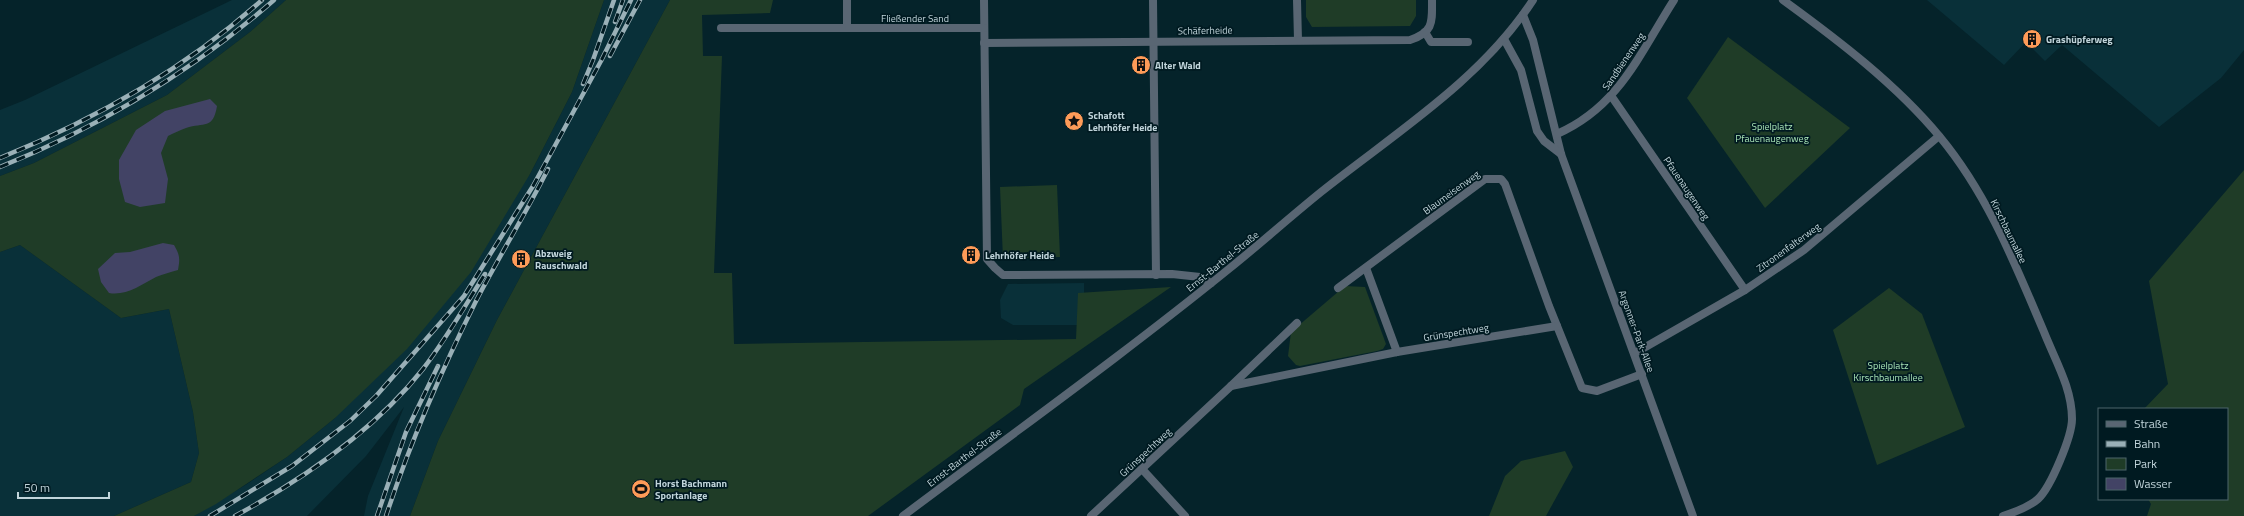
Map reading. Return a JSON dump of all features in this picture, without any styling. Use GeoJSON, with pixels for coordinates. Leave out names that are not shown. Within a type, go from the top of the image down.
{"type":"FeatureCollection","features":[{"type":"Feature","properties":{"kind":"street"},"geometry":{"type":"LineString","coordinates":[[847,0],[847,28]]}},
{"type":"Feature","properties":{"kind":"street"},"geometry":{"type":"LineString","coordinates":[[984,0],[987,259],[994,268],[1003,275],[1156,275],[1200,277],[1211,283]]}},
{"type":"Feature","properties":{"kind":"street"},"geometry":{"type":"LineString","coordinates":[[1153,0],[1156,275]]}},
{"type":"Feature","properties":{"kind":"street"},"geometry":{"type":"LineString","coordinates":[[1297,0],[1298,40]]}},
{"type":"Feature","properties":{"kind":"street"},"geometry":{"type":"LineString","coordinates":[[1432,0],[1432,22],[1425,32],[1430,42],[1468,42]]}},
{"type":"Feature","properties":{"kind":"street","name":"Ernst-Barthel-Straße"},"geometry":{"type":"LineString","coordinates":[[903,516],[1211,283],[1322,192],[1406,128],[1476,67],[1504,39],[1533,0]]}},
{"type":"Feature","properties":{"kind":"street","name":"Sandbienenweg"},"geometry":{"type":"LineString","coordinates":[[1557,134],[1580,122],[1612,96],[1674,0]]}},
{"type":"Feature","properties":{"kind":"street","name":"Kirschbaumallee"},"geometry":{"type":"LineString","coordinates":[[1783,0],[1815,23],[1869,68],[1911,106],[1939,136],[1980,195],[2000,231],[2068,389],[2072,409],[2072,421],[2065,448],[2045,491],[2032,503],[2003,516]]}},
{"type":"Feature","properties":{"kind":"street","name":"Argonner-Park-Allee"},"geometry":{"type":"LineString","coordinates":[[1523,15],[1533,40],[1561,154],[1635,353],[1693,516]]}},
{"type":"Feature","properties":{"kind":"street","name":"Fließender Sand"},"geometry":{"type":"LineString","coordinates":[[721,28],[984,28]]}},
{"type":"Feature","properties":{"kind":"street","name":"Schäferheide"},"geometry":{"type":"LineString","coordinates":[[984,43],[1410,40],[1425,32]]}},
{"type":"Feature","properties":{"kind":"street"},"geometry":{"type":"LineString","coordinates":[[1504,39],[1517,60],[1521,70],[1537,131],[1544,140],[1561,154]]}},
{"type":"Feature","properties":{"kind":"street","name":"Pfauenaugenweg"},"geometry":{"type":"LineString","coordinates":[[1612,96],[1745,290]]}},
{"type":"Feature","properties":{"kind":"street","name":"Zitronenfalterweg"},"geometry":{"type":"LineString","coordinates":[[1635,353],[1745,290],[1804,250],[1939,136]]}},
{"type":"Feature","properties":{"kind":"street","name":"Blaumeisenweg"},"geometry":{"type":"LineString","coordinates":[[1338,288],[1485,179],[1495,177],[1501,179],[1507,188],[1557,326]]}},
{"type":"Feature","properties":{"kind":"street"},"geometry":{"type":"LineString","coordinates":[[1366,268],[1397,352]]}},
{"type":"Feature","properties":{"kind":"street","name":"Grünspechtweg"},"geometry":{"type":"LineString","coordinates":[[1091,516],[1297,323]]}},
{"type":"Feature","properties":{"kind":"street"},"geometry":{"type":"LineString","coordinates":[[1557,326],[1577,379],[1582,388],[1597,391],[1642,374]]}},
{"type":"Feature","properties":{"kind":"street","name":"Grünspechtweg"},"geometry":{"type":"LineString","coordinates":[[1230,386],[1397,352],[1557,326]]}},
{"type":"Feature","properties":{"kind":"street"},"geometry":{"type":"LineString","coordinates":[[1142,469],[1185,516]]}},
{"type":"Feature","properties":{"kind":"shaded area"},"geometry":{"type":"Polygon","coordinates":[[[232,0],[286,0],[250,32],[167,95],[34,163],[0,176],[0,110],[25,100],[232,0]]]}},
{"type":"Feature","properties":{"kind":"shaded area"},"geometry":{"type":"Polygon","coordinates":[[[604,0],[670,0],[497,320],[438,441],[410,516],[364,516],[368,496],[404,407],[366,456],[307,516],[194,516],[247,484],[287,457],[335,418],[530,174],[572,92],[604,0]]]}},
{"type":"Feature","properties":{"kind":"shaded area"},"geometry":{"type":"Polygon","coordinates":[[[1927,0],[2244,0],[2244,50],[2221,78],[2159,127],[2062,45],[2045,61],[2026,42],[2004,65],[1927,0]]]}},
{"type":"Feature","properties":{"kind":"shaded area"},"geometry":{"type":"Polygon","coordinates":[[[20,245],[121,318],[169,309],[193,412],[199,453],[191,482],[114,516],[0,516],[0,252],[20,245]]]}},
{"type":"Feature","properties":{"kind":"shaded area"},"geometry":{"type":"Polygon","coordinates":[[[1084,283],[1084,325],[1013,325],[1001,318],[1000,300],[1008,284],[1084,283]]]}},
{"type":"Feature","properties":{"kind":"green space"},"geometry":{"type":"Polygon","coordinates":[[[286,0],[604,0],[572,92],[530,174],[471,272],[407,349],[335,418],[287,457],[216,504],[194,516],[114,516],[191,482],[199,453],[193,412],[169,309],[121,318],[20,245],[0,252],[0,176],[34,163],[167,95],[250,32],[286,0]]]}},
{"type":"Feature","properties":{"kind":"green space"},"geometry":{"type":"Polygon","coordinates":[[[670,0],[773,0],[770,13],[702,15],[703,56],[722,56],[714,273],[732,273],[734,344],[1076,339],[1078,293],[1171,287],[1024,389],[1020,405],[868,516],[410,516],[438,441],[497,320],[670,0]]]}},
{"type":"Feature","properties":{"kind":"green space"},"geometry":{"type":"Polygon","coordinates":[[[1306,0],[1416,0],[1416,16],[1410,26],[1312,27],[1306,17],[1306,0]]]}},
{"type":"Feature","properties":{"kind":"green space","name":"Spielplatz Pfauenaugenweg"},"geometry":{"type":"Polygon","coordinates":[[[1728,37],[1850,128],[1765,208],[1687,98],[1728,37]]]}},
{"type":"Feature","properties":{"kind":"green space"},"geometry":{"type":"Polygon","coordinates":[[[2244,170],[2244,516],[2147,516],[2151,504],[2149,500],[2228,500],[2228,408],[2145,408],[2168,384],[2149,281],[2244,170]]]}},
{"type":"Feature","properties":{"kind":"green space"},"geometry":{"type":"Polygon","coordinates":[[[1057,185],[1060,257],[1003,259],[1000,187],[1057,185]]]}},
{"type":"Feature","properties":{"kind":"green space"},"geometry":{"type":"Polygon","coordinates":[[[1345,286],[1365,287],[1386,344],[1383,349],[1300,366],[1296,365],[1288,356],[1291,332],[1345,286]]]}},
{"type":"Feature","properties":{"kind":"green space","name":"Spielplatz Kirschbaumallee"},"geometry":{"type":"Polygon","coordinates":[[[1889,288],[1922,314],[1965,427],[1877,465],[1833,330],[1889,288]]]}},
{"type":"Feature","properties":{"kind":"green space"},"geometry":{"type":"Polygon","coordinates":[[[1565,451],[1573,467],[1546,516],[1489,516],[1505,476],[1521,461],[1565,451]]]}},
{"type":"Feature","properties":{"kind":"water"},"geometry":{"type":"Polygon","coordinates":[[[210,99],[217,106],[213,119],[210,122],[207,124],[186,128],[168,136],[161,153],[168,179],[165,203],[140,207],[125,202],[119,179],[119,160],[136,130],[165,111],[210,99]]]}},
{"type":"Feature","properties":{"kind":"water"},"geometry":{"type":"Polygon","coordinates":[[[163,243],[174,245],[176,248],[179,257],[178,270],[156,277],[121,293],[109,293],[101,282],[98,269],[115,253],[130,252],[163,243]]]}},
{"type":"Feature","properties":{"kind":"railway"},"geometry":{"type":"LineString","coordinates":[[0,158],[70,127],[138,90],[202,48],[233,25],[262,0]]}},
{"type":"Feature","properties":{"kind":"railway"},"geometry":{"type":"LineString","coordinates":[[0,167],[73,134],[144,95],[211,50],[274,0]]}},
{"type":"Feature","properties":{"kind":"railway"},"geometry":{"type":"LineString","coordinates":[[583,84],[614,0]]}},
{"type":"Feature","properties":{"kind":"railway"},"geometry":{"type":"LineString","coordinates":[[615,22],[623,0]]}},
{"type":"Feature","properties":{"kind":"railway"},"geometry":{"type":"LineString","coordinates":[[210,516],[292,466],[350,421],[376,396],[464,296],[533,186],[601,61],[631,0]]}},
{"type":"Feature","properties":{"kind":"railway"},"geometry":{"type":"LineString","coordinates":[[610,56],[640,0]]}},
{"type":"Feature","properties":{"kind":"railway"},"geometry":{"type":"LineString","coordinates":[[386,516],[416,433],[451,353],[477,299],[548,169]]}},
{"type":"Feature","properties":{"kind":"railway"},"geometry":{"type":"LineString","coordinates":[[235,516],[287,486],[337,452],[383,413],[404,392],[423,369],[485,274]]}},
{"type":"Feature","properties":{"kind":"railway"},"geometry":{"type":"LineString","coordinates":[[377,516],[406,432],[438,366]]}},
{"type":"Feature","properties":{"kind":"place","name":"Grashüpferweg"},"geometry":{"type":"Point","coordinates":[2032,39]}},
{"type":"Feature","properties":{"kind":"place","name":"Alter Wald"},"geometry":{"type":"Point","coordinates":[1141,65]}},
{"type":"Feature","properties":{"kind":"place","name":"Schafott Lehrhöfer Heide"},"geometry":{"type":"Point","coordinates":[1074,121]}},
{"type":"Feature","properties":{"kind":"place","name":"Lehrhöfer Heide"},"geometry":{"type":"Point","coordinates":[971,255]}},
{"type":"Feature","properties":{"kind":"place","name":"Abzweig Rauschwald"},"geometry":{"type":"Point","coordinates":[521,259]}},
{"type":"Feature","properties":{"kind":"place","name":"Horst Bachmann Sportanlage"},"geometry":{"type":"Point","coordinates":[641,489]}}]}
